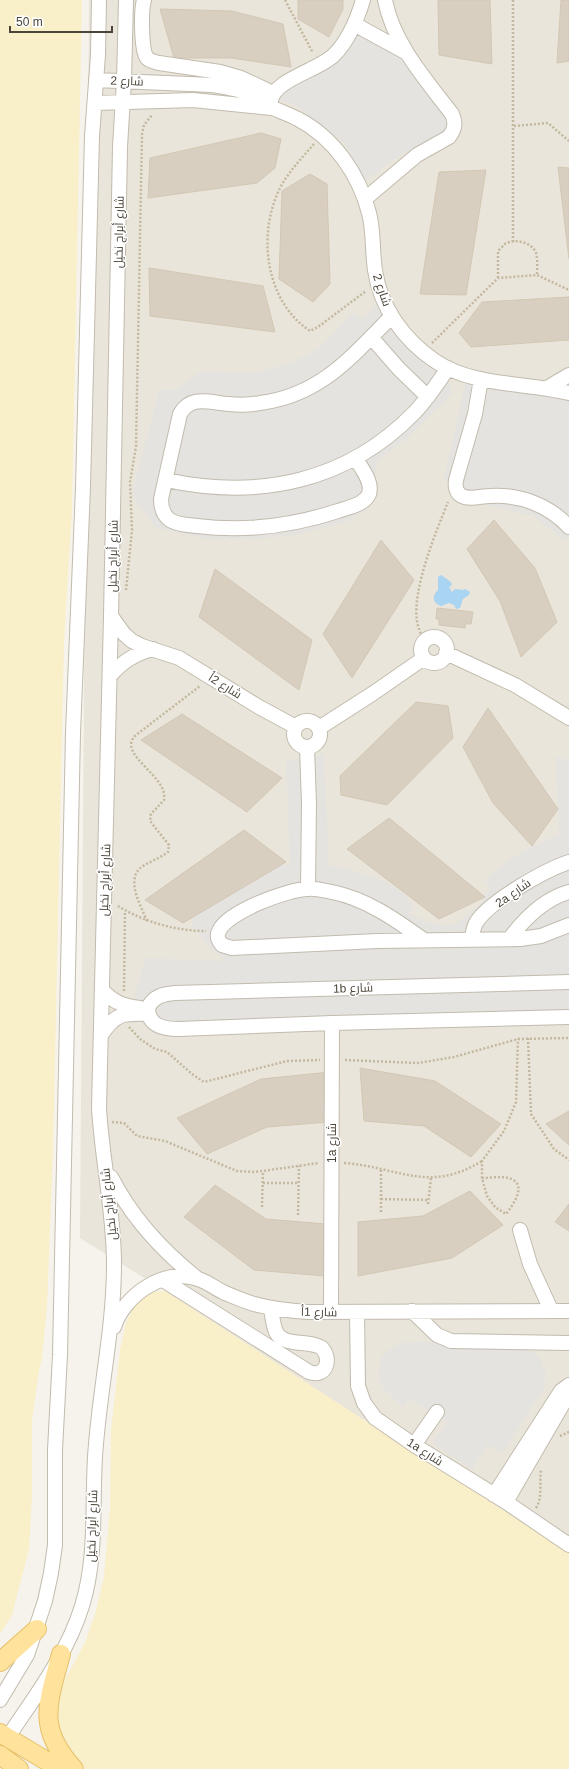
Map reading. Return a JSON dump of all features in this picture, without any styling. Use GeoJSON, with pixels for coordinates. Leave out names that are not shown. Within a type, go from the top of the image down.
{"type":"FeatureCollection","features":[{"type":"Feature","properties":{"kind":"main road"},"geometry":{"type":"LineString","coordinates":[[0,1662],[37,1629]]}},
{"type":"Feature","properties":{"kind":"main road"},"geometry":{"type":"LineString","coordinates":[[61,1654],[50,1694],[48,1706],[49,1724],[56,1745],[74,1769]]}},
{"type":"Feature","properties":{"kind":"main road"},"geometry":{"type":"LineString","coordinates":[[3,1737],[60,1769]]}},
{"type":"Feature","properties":{"kind":"main road"},"geometry":{"type":"LineString","coordinates":[[0,1755],[19,1769]]}},
{"type":"Feature","properties":{"kind":"street"},"geometry":{"type":"LineString","coordinates":[[0,1700],[24,1661],[37,1629],[47,1594],[55,1545],[55,1450],[60,1355],[73,733],[83,487],[92,136],[95,103],[99,0]]}},
{"type":"Feature","properties":{"kind":"street","name":"شارع أبراج نخيل"},"geometry":{"type":"LineString","coordinates":[[3,1737],[61,1654],[73,1631],[82,1607],[93,1556],[93,1500],[96,1444],[100,1406],[110,1343],[114,1236],[107,1169],[103,1157],[100,1123],[101,1035],[110,676],[120,147],[124,81],[126,0]]}},
{"type":"Feature","properties":{"kind":"street"},"geometry":{"type":"LineString","coordinates":[[144,0],[142,13],[144,49],[147,58],[159,63],[220,72],[241,78],[273,93]]}},
{"type":"Feature","properties":{"kind":"street"},"geometry":{"type":"LineString","coordinates":[[272,108],[271,103],[273,93],[279,86],[320,66],[334,55],[342,46],[354,24],[363,0]]}},
{"type":"Feature","properties":{"kind":"street"},"geometry":{"type":"LineString","coordinates":[[365,199],[412,159],[449,137],[455,123],[452,114],[408,53],[391,22],[385,0]]}},
{"type":"Feature","properties":{"kind":"street"},"geometry":{"type":"LineString","coordinates":[[354,24],[408,53]]}},
{"type":"Feature","properties":{"kind":"street","name":"شارع 2"},"geometry":{"type":"LineString","coordinates":[[96,80],[228,87],[251,94],[272,108],[298,119],[322,135],[333,146],[348,164],[359,184],[369,214],[377,282],[392,316],[411,341],[423,352],[448,368],[465,375],[481,379],[547,388],[569,393]]}},
{"type":"Feature","properties":{"kind":"street","name":"شارع 2"},"geometry":{"type":"LineString","coordinates":[[95,103],[193,100],[272,108]]}},
{"type":"Feature","properties":{"kind":"street"},"geometry":{"type":"LineString","coordinates":[[355,458],[369,482],[369,494],[361,503],[299,522],[270,527],[241,529],[183,525],[171,521],[163,512],[161,506],[161,499],[180,414],[188,404],[200,401],[229,404],[259,403],[288,397],[316,385],[340,368],[392,316]]}},
{"type":"Feature","properties":{"kind":"street"},"geometry":{"type":"LineString","coordinates":[[371,336],[399,369],[428,397]]}},
{"type":"Feature","properties":{"kind":"street"},"geometry":{"type":"LineString","coordinates":[[166,480],[193,486],[249,488],[277,485],[317,474],[355,458],[371,448],[401,425],[428,397],[448,368]]}},
{"type":"Feature","properties":{"kind":"street"},"geometry":{"type":"LineString","coordinates":[[547,388],[569,375]]}},
{"type":"Feature","properties":{"kind":"street"},"geometry":{"type":"LineString","coordinates":[[481,379],[475,414],[456,480],[456,489],[459,494],[467,498],[495,496],[523,499],[539,505],[554,514],[569,526]]}},
{"type":"Feature","properties":{"kind":"street","name":"شارع 2أ"},"geometry":{"type":"LineString","coordinates":[[111,616],[120,630],[132,641],[180,658],[259,707],[296,727]]}},
{"type":"Feature","properties":{"kind":"street"},"geometry":{"type":"LineString","coordinates":[[433,637],[442,640],[445,644],[446,653],[441,661],[437,663],[427,661],[424,658],[421,649],[424,641],[433,637]]}},
{"type":"Feature","properties":{"kind":"street"},"geometry":{"type":"LineString","coordinates":[[110,676],[124,661],[153,649]]}},
{"type":"Feature","properties":{"kind":"street"},"geometry":{"type":"LineString","coordinates":[[446,653],[515,685],[569,718]]}},
{"type":"Feature","properties":{"kind":"street"},"geometry":{"type":"LineString","coordinates":[[319,728],[424,658]]}},
{"type":"Feature","properties":{"kind":"street"},"geometry":{"type":"LineString","coordinates":[[306,720],[314,722],[319,728],[320,739],[315,745],[307,747],[302,746],[294,736],[296,727],[306,720]]}},
{"type":"Feature","properties":{"kind":"street"},"geometry":{"type":"LineString","coordinates":[[307,747],[309,798],[308,888]]}},
{"type":"Feature","properties":{"kind":"street","name":"2a شارع"},"geometry":{"type":"LineString","coordinates":[[472,938],[477,921],[495,905],[536,877],[569,862]]}},
{"type":"Feature","properties":{"kind":"street"},"geometry":{"type":"LineString","coordinates":[[424,940],[383,912],[359,900],[308,888],[271,898],[253,905],[236,915],[223,926],[219,931],[218,936],[222,945],[232,948],[280,945],[424,940],[472,938],[520,939],[541,936],[569,925]]}},
{"type":"Feature","properties":{"kind":"street"},"geometry":{"type":"LineString","coordinates":[[510,938],[520,924],[533,911],[548,901],[569,892]]}},
{"type":"Feature","properties":{"kind":"street","name":"1b شارع"},"geometry":{"type":"LineString","coordinates":[[148,1011],[154,999],[160,996],[175,993],[569,982]]}},
{"type":"Feature","properties":{"kind":"street"},"geometry":{"type":"LineString","coordinates":[[102,990],[112,1000],[129,1007],[148,1011]]}},
{"type":"Feature","properties":{"kind":"street"},"geometry":{"type":"LineString","coordinates":[[148,1011],[154,1023],[169,1029],[569,1017]]}},
{"type":"Feature","properties":{"kind":"street"},"geometry":{"type":"LineString","coordinates":[[101,1035],[106,1027],[122,1015],[148,1011]]}},
{"type":"Feature","properties":{"kind":"street","name":"1a شارع"},"geometry":{"type":"LineString","coordinates":[[331,1312],[332,1023]]}},
{"type":"Feature","properties":{"kind":"street"},"geometry":{"type":"LineString","coordinates":[[107,1169],[118,1190],[145,1230],[161,1248],[198,1279]]}},
{"type":"Feature","properties":{"kind":"street"},"geometry":{"type":"LineString","coordinates":[[520,1230],[530,1264],[551,1310]]}},
{"type":"Feature","properties":{"kind":"street","name":"شارع 1أ"},"geometry":{"type":"LineString","coordinates":[[110,1343],[115,1322],[127,1303],[143,1288],[163,1280],[180,1277],[198,1279],[226,1294],[256,1304],[271,1308],[308,1312],[569,1311]]}},
{"type":"Feature","properties":{"kind":"street"},"geometry":{"type":"LineString","coordinates":[[163,1280],[309,1372],[314,1374],[324,1371],[327,1358],[322,1348],[312,1343],[284,1340],[280,1337],[276,1333],[271,1308]]}},
{"type":"Feature","properties":{"kind":"street","name":"1a شارع"},"geometry":{"type":"LineString","coordinates":[[357,1312],[357,1377],[360,1395],[369,1411],[375,1418],[414,1445],[500,1499],[569,1545]]}},
{"type":"Feature","properties":{"kind":"street"},"geometry":{"type":"LineString","coordinates":[[412,1312],[437,1335],[452,1341],[569,1343]]}},
{"type":"Feature","properties":{"kind":"street"},"geometry":{"type":"LineString","coordinates":[[500,1499],[561,1391],[569,1386]]}},
{"type":"Feature","properties":{"kind":"street"},"geometry":{"type":"LineString","coordinates":[[500,1499],[564,1402],[569,1398]]}},
{"type":"Feature","properties":{"kind":"street"},"geometry":{"type":"LineString","coordinates":[[414,1445],[437,1412]]}},
{"type":"Feature","properties":{"kind":"path"},"geometry":{"type":"LineString","coordinates":[[285,0],[320,66]]}},
{"type":"Feature","properties":{"kind":"path"},"geometry":{"type":"LineString","coordinates":[[513,0],[513,242]]}},
{"type":"Feature","properties":{"kind":"path"},"geometry":{"type":"LineString","coordinates":[[126,592],[132,530],[130,482],[136,446],[142,134],[147,121],[158,112],[158,100]]}},
{"type":"Feature","properties":{"kind":"path"},"geometry":{"type":"LineString","coordinates":[[514,126],[548,123],[569,141]]}},
{"type":"Feature","properties":{"kind":"path"},"geometry":{"type":"LineString","coordinates":[[322,135],[289,173],[274,204],[269,221],[268,244],[271,273],[277,290],[285,305],[298,323],[310,331],[318,327],[377,282]]}},
{"type":"Feature","properties":{"kind":"path"},"geometry":{"type":"LineString","coordinates":[[498,278],[498,251],[505,244],[513,242],[524,242],[532,246],[536,253],[537,276]]}},
{"type":"Feature","properties":{"kind":"path"},"geometry":{"type":"LineString","coordinates":[[423,352],[498,278],[537,276],[569,290]]}},
{"type":"Feature","properties":{"kind":"path"},"geometry":{"type":"LineString","coordinates":[[424,641],[419,631],[417,620],[420,584],[426,561],[448,503],[452,497],[459,494]]}},
{"type":"Feature","properties":{"kind":"path"},"geometry":{"type":"LineString","coordinates":[[147,921],[134,886],[135,875],[141,867],[168,852],[169,845],[151,823],[150,818],[151,814],[164,800],[164,789],[132,751],[131,742],[136,735],[211,678]]}},
{"type":"Feature","properties":{"kind":"path"},"geometry":{"type":"LineString","coordinates":[[104,898],[125,911],[147,921],[194,931],[219,931]]}},
{"type":"Feature","properties":{"kind":"path"},"geometry":{"type":"LineString","coordinates":[[125,911],[124,991],[129,1007]]}},
{"type":"Feature","properties":{"kind":"path"},"geometry":{"type":"LineString","coordinates":[[100,1123],[116,1122],[124,1124],[137,1136],[165,1141],[228,1168],[246,1172],[332,1163],[347,1164],[431,1178],[450,1176],[462,1172],[482,1161],[504,1131],[516,1102],[518,1038]]}},
{"type":"Feature","properties":{"kind":"path"},"geometry":{"type":"LineString","coordinates":[[528,1038],[531,1114],[554,1149],[569,1160]]}},
{"type":"Feature","properties":{"kind":"path"},"geometry":{"type":"LineString","coordinates":[[482,1161],[482,1178],[483,1188],[495,1206],[506,1214],[518,1195],[519,1189],[515,1181],[508,1178],[482,1178]]}},
{"type":"Feature","properties":{"kind":"path"},"geometry":{"type":"LineString","coordinates":[[298,1215],[299,1166]]}},
{"type":"Feature","properties":{"kind":"path"},"geometry":{"type":"LineString","coordinates":[[381,1170],[381,1213]]}},
{"type":"Feature","properties":{"kind":"path"},"geometry":{"type":"LineString","coordinates":[[262,1207],[263,1171]]}},
{"type":"Feature","properties":{"kind":"path"},"geometry":{"type":"LineString","coordinates":[[428,1204],[431,1178]]}},
{"type":"Feature","properties":{"kind":"path"},"geometry":{"type":"LineString","coordinates":[[263,1183],[298,1183]]}},
{"type":"Feature","properties":{"kind":"path"},"geometry":{"type":"LineString","coordinates":[[381,1199],[428,1200]]}},
{"type":"Feature","properties":{"kind":"path"},"geometry":{"type":"LineString","coordinates":[[558,1437],[569,1432]]}},
{"type":"Feature","properties":{"kind":"path"},"geometry":{"type":"LineString","coordinates":[[530,1519],[541,1501],[539,1483],[542,1466]]}},
{"type":"Feature","properties":{"kind":"shaded area"},"geometry":{"type":"Polygon","coordinates":[[[89,0],[569,0],[569,1553],[165,1291],[80,1238],[89,0]]]}},
{"type":"Feature","properties":{"kind":"shaded area"},"geometry":{"type":"Polygon","coordinates":[[[354,25],[394,49],[437,95],[448,129],[404,153],[363,182],[344,143],[296,106],[269,97],[335,48],[354,25]]]}},
{"type":"Feature","properties":{"kind":"shaded area"},"geometry":{"type":"Polygon","coordinates":[[[377,302],[446,375],[452,394],[407,438],[377,461],[374,486],[361,496],[369,509],[346,522],[295,535],[253,539],[207,539],[156,528],[132,494],[159,390],[175,390],[201,371],[255,373],[290,363],[318,349],[354,312],[363,319],[377,302]]]}},
{"type":"Feature","properties":{"kind":"shaded area"},"geometry":{"type":"Polygon","coordinates":[[[466,380],[569,396],[569,536],[563,540],[533,516],[461,499],[444,478],[466,380]]]}},
{"type":"Feature","properties":{"kind":"shaded area"},"geometry":{"type":"Polygon","coordinates":[[[324,754],[329,866],[339,866],[386,882],[402,892],[415,907],[409,913],[424,921],[446,926],[456,924],[481,903],[491,887],[484,880],[495,871],[524,850],[559,834],[556,756],[569,761],[569,1025],[156,1035],[131,1010],[145,958],[226,961],[201,937],[192,924],[192,913],[257,869],[290,864],[286,761],[324,754]]]}},
{"type":"Feature","properties":{"kind":"shaded area"},"geometry":{"type":"Polygon","coordinates":[[[400,1343],[521,1343],[539,1357],[546,1373],[544,1388],[502,1454],[487,1444],[472,1470],[432,1443],[447,1422],[409,1399],[403,1408],[381,1385],[378,1377],[379,1369],[381,1358],[386,1352],[400,1343]]]}},
{"type":"Feature","properties":{"kind":"sand"},"geometry":{"type":"Polygon","coordinates":[[[0,0],[82,0],[72,509],[64,641],[53,1150],[47,1306],[42,1359],[32,1421],[32,1496],[29,1549],[12,1615],[0,1634],[0,0]]]}},
{"type":"Feature","properties":{"kind":"sand"},"geometry":{"type":"Polygon","coordinates":[[[165,1291],[569,1553],[569,1769],[86,1769],[78,1764],[60,1743],[55,1705],[59,1690],[85,1643],[95,1614],[104,1577],[110,1509],[111,1431],[120,1350],[126,1323],[132,1310],[142,1299],[153,1292],[165,1291]]]}},
{"type":"Feature","properties":{"kind":"water"},"geometry":{"type":"Polygon","coordinates":[[[441,575],[451,582],[452,585],[449,587],[452,592],[455,589],[465,589],[470,592],[469,595],[463,599],[460,608],[456,609],[454,605],[449,603],[441,606],[436,603],[434,596],[438,590],[438,577],[441,575]]]}},
{"type":"Feature","properties":{"kind":"building"},"geometry":{"type":"Polygon","coordinates":[[[298,0],[343,0],[343,9],[329,37],[298,19],[298,0]]]}},
{"type":"Feature","properties":{"kind":"building"},"geometry":{"type":"Polygon","coordinates":[[[438,0],[490,0],[492,64],[439,55],[438,0]]]}},
{"type":"Feature","properties":{"kind":"building"},"geometry":{"type":"Polygon","coordinates":[[[561,0],[569,0],[569,61],[557,63],[561,0]]]}},
{"type":"Feature","properties":{"kind":"building"},"geometry":{"type":"Polygon","coordinates":[[[160,9],[232,11],[283,24],[291,67],[231,58],[174,58],[160,9]]]}},
{"type":"Feature","properties":{"kind":"building"},"geometry":{"type":"Polygon","coordinates":[[[261,133],[281,139],[275,168],[257,183],[148,198],[150,158],[261,133]]]}},
{"type":"Feature","properties":{"kind":"building"},"geometry":{"type":"Polygon","coordinates":[[[558,167],[569,168],[569,259],[558,167]]]}},
{"type":"Feature","properties":{"kind":"building"},"geometry":{"type":"Polygon","coordinates":[[[486,170],[466,295],[420,294],[439,172],[486,170]]]}},
{"type":"Feature","properties":{"kind":"building"},"geometry":{"type":"Polygon","coordinates":[[[310,174],[327,184],[330,284],[313,302],[279,279],[282,191],[310,174]]]}},
{"type":"Feature","properties":{"kind":"building"},"geometry":{"type":"Polygon","coordinates":[[[149,268],[263,286],[275,332],[150,316],[149,268]]]}},
{"type":"Feature","properties":{"kind":"building"},"geometry":{"type":"Polygon","coordinates":[[[569,297],[569,340],[471,347],[459,333],[482,302],[569,297]]]}},
{"type":"Feature","properties":{"kind":"building"},"geometry":{"type":"Polygon","coordinates":[[[494,520],[535,568],[557,622],[521,657],[500,601],[467,549],[494,520]]]}},
{"type":"Feature","properties":{"kind":"building"},"geometry":{"type":"Polygon","coordinates":[[[381,540],[414,580],[352,678],[323,634],[381,540]]]}},
{"type":"Feature","properties":{"kind":"building"},"geometry":{"type":"Polygon","coordinates":[[[215,569],[312,640],[299,690],[199,617],[215,569]]]}},
{"type":"Feature","properties":{"kind":"building"},"geometry":{"type":"Polygon","coordinates":[[[437,608],[473,612],[471,624],[465,624],[465,628],[439,625],[439,619],[436,619],[437,608]]]}},
{"type":"Feature","properties":{"kind":"building"},"geometry":{"type":"Polygon","coordinates":[[[416,702],[448,706],[453,738],[387,805],[341,795],[340,776],[416,702]]]}},
{"type":"Feature","properties":{"kind":"building"},"geometry":{"type":"Polygon","coordinates":[[[488,708],[558,809],[532,846],[493,803],[463,747],[488,708]]]}},
{"type":"Feature","properties":{"kind":"building"},"geometry":{"type":"Polygon","coordinates":[[[182,714],[282,778],[247,812],[141,740],[182,714]]]}},
{"type":"Feature","properties":{"kind":"building"},"geometry":{"type":"Polygon","coordinates":[[[389,818],[485,897],[439,919],[347,849],[389,818]]]}},
{"type":"Feature","properties":{"kind":"building"},"geometry":{"type":"Polygon","coordinates":[[[244,830],[286,862],[183,923],[145,900],[244,830]]]}},
{"type":"Feature","properties":{"kind":"building"},"geometry":{"type":"Polygon","coordinates":[[[360,1068],[435,1081],[501,1124],[471,1157],[424,1126],[364,1121],[360,1068]]]}},
{"type":"Feature","properties":{"kind":"building"},"geometry":{"type":"Polygon","coordinates":[[[330,1072],[329,1122],[267,1127],[207,1154],[177,1118],[261,1079],[330,1072]]]}},
{"type":"Feature","properties":{"kind":"building"},"geometry":{"type":"Polygon","coordinates":[[[569,1111],[569,1145],[546,1124],[569,1111]]]}},
{"type":"Feature","properties":{"kind":"building"},"geometry":{"type":"Polygon","coordinates":[[[215,1185],[266,1219],[326,1224],[325,1276],[254,1270],[184,1217],[215,1185]]]}},
{"type":"Feature","properties":{"kind":"building"},"geometry":{"type":"Polygon","coordinates":[[[470,1191],[503,1225],[452,1258],[358,1276],[358,1222],[423,1216],[470,1191]]]}},
{"type":"Feature","properties":{"kind":"building"},"geometry":{"type":"Polygon","coordinates":[[[569,1204],[569,1231],[555,1222],[569,1204]]]}}]}
